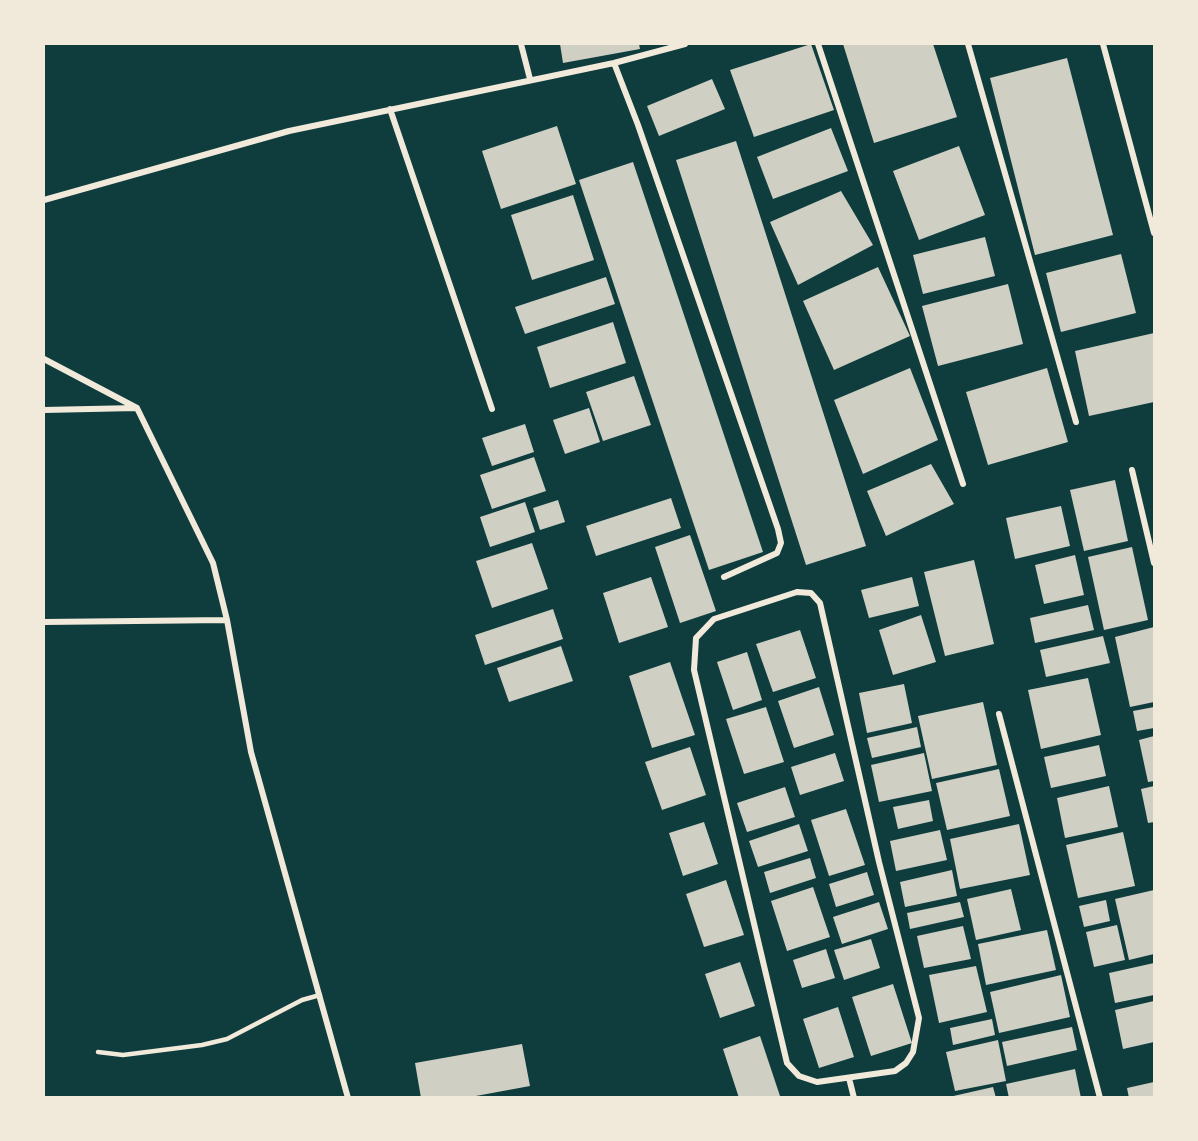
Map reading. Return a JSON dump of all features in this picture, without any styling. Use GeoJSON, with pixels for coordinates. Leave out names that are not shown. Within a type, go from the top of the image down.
{"type":"FeatureCollection","features":[{"type":"Feature","properties":{"kind":"street"},"geometry":{"type":"LineString","coordinates":[[521,44],[530,79]]}},
{"type":"Feature","properties":{"kind":"street"},"geometry":{"type":"LineString","coordinates":[[44,200],[289,131],[614,63],[685,44]]}},
{"type":"Feature","properties":{"kind":"street"},"geometry":{"type":"LineString","coordinates":[[818,44],[963,484]]}},
{"type":"Feature","properties":{"kind":"street"},"geometry":{"type":"LineString","coordinates":[[968,44],[1076,422]]}},
{"type":"Feature","properties":{"kind":"street"},"geometry":{"type":"LineString","coordinates":[[1103,44],[1155,233]]}},
{"type":"Feature","properties":{"kind":"street"},"geometry":{"type":"LineString","coordinates":[[614,63],[642,136],[781,543],[777,553],[724,577]]}},
{"type":"Feature","properties":{"kind":"street"},"geometry":{"type":"LineString","coordinates":[[390,109],[492,409]]}},
{"type":"Feature","properties":{"kind":"street"},"geometry":{"type":"LineString","coordinates":[[44,359],[137,408],[213,563],[227,620],[251,752],[275,848],[320,994],[348,1098]]}},
{"type":"Feature","properties":{"kind":"street"},"geometry":{"type":"LineString","coordinates":[[44,410],[137,408]]}},
{"type":"Feature","properties":{"kind":"street"},"geometry":{"type":"LineString","coordinates":[[1131,470],[1155,563]]}},
{"type":"Feature","properties":{"kind":"street"},"geometry":{"type":"LineString","coordinates":[[797,592],[810,593],[820,603],[879,862],[919,1018],[913,1052],[906,1063],[895,1071],[849,1078],[817,1082],[799,1076],[787,1063],[694,670],[696,638],[714,619],[797,592]]}},
{"type":"Feature","properties":{"kind":"street"},"geometry":{"type":"LineString","coordinates":[[44,622],[227,620]]}},
{"type":"Feature","properties":{"kind":"street"},"geometry":{"type":"LineString","coordinates":[[999,714],[1100,1098]]}},
{"type":"Feature","properties":{"kind":"street"},"geometry":{"type":"LineString","coordinates":[[849,1078],[854,1098]]}},
{"type":"Feature","properties":{"kind":"lane"},"geometry":{"type":"LineString","coordinates":[[98,1052],[123,1054],[202,1045],[227,1039],[302,1000],[320,994]]}},
{"type":"Feature","properties":{"kind":"building"},"geometry":{"type":"Polygon","coordinates":[[[560,44],[639,44],[640,49],[563,63],[560,44]]]}},
{"type":"Feature","properties":{"kind":"building"},"geometry":{"type":"Polygon","coordinates":[[[811,44],[834,110],[754,137],[730,70],[811,44]]]}},
{"type":"Feature","properties":{"kind":"building"},"geometry":{"type":"Polygon","coordinates":[[[843,44],[933,44],[957,117],[874,143],[843,44]]]}},
{"type":"Feature","properties":{"kind":"building"},"geometry":{"type":"Polygon","coordinates":[[[1067,58],[1113,235],[1035,255],[990,78],[1067,58]]]}},
{"type":"Feature","properties":{"kind":"building"},"geometry":{"type":"Polygon","coordinates":[[[712,79],[725,109],[659,136],[647,106],[712,79]]]}},
{"type":"Feature","properties":{"kind":"building"},"geometry":{"type":"Polygon","coordinates":[[[557,126],[576,184],[501,209],[482,151],[557,126]]]}},
{"type":"Feature","properties":{"kind":"building"},"geometry":{"type":"Polygon","coordinates":[[[831,128],[848,171],[773,199],[757,157],[831,128]]]}},
{"type":"Feature","properties":{"kind":"building"},"geometry":{"type":"Polygon","coordinates":[[[736,141],[866,546],[806,565],[676,160],[736,141]]]}},
{"type":"Feature","properties":{"kind":"building"},"geometry":{"type":"Polygon","coordinates":[[[959,146],[985,215],[919,240],[893,171],[959,146]]]}},
{"type":"Feature","properties":{"kind":"building"},"geometry":{"type":"Polygon","coordinates":[[[633,162],[763,552],[709,570],[579,180],[633,162]]]}},
{"type":"Feature","properties":{"kind":"building"},"geometry":{"type":"Polygon","coordinates":[[[841,191],[873,245],[798,285],[770,222],[841,191]]]}},
{"type":"Feature","properties":{"kind":"building"},"geometry":{"type":"Polygon","coordinates":[[[573,195],[594,260],[532,280],[511,215],[573,195]]]}},
{"type":"Feature","properties":{"kind":"building"},"geometry":{"type":"Polygon","coordinates":[[[985,237],[995,276],[923,294],[913,255],[985,237]]]}},
{"type":"Feature","properties":{"kind":"building"},"geometry":{"type":"Polygon","coordinates":[[[1121,254],[1136,313],[1061,332],[1046,273],[1121,254]]]}},
{"type":"Feature","properties":{"kind":"building"},"geometry":{"type":"Polygon","coordinates":[[[878,267],[910,336],[834,370],[803,301],[878,267]]]}},
{"type":"Feature","properties":{"kind":"building"},"geometry":{"type":"Polygon","coordinates":[[[606,277],[615,304],[525,334],[515,307],[606,277]]]}},
{"type":"Feature","properties":{"kind":"building"},"geometry":{"type":"Polygon","coordinates":[[[1008,284],[1023,344],[938,366],[922,306],[1008,284]]]}},
{"type":"Feature","properties":{"kind":"building"},"geometry":{"type":"Polygon","coordinates":[[[613,322],[626,363],[550,388],[537,347],[613,322]]]}},
{"type":"Feature","properties":{"kind":"building"},"geometry":{"type":"Polygon","coordinates":[[[1154,333],[1154,402],[1089,416],[1075,351],[1154,333]]]}},
{"type":"Feature","properties":{"kind":"building"},"geometry":{"type":"Polygon","coordinates":[[[910,368],[938,440],[863,474],[834,400],[910,368]]]}},
{"type":"Feature","properties":{"kind":"building"},"geometry":{"type":"Polygon","coordinates":[[[1047,368],[1068,442],[988,465],[966,392],[1047,368]]]}},
{"type":"Feature","properties":{"kind":"building"},"geometry":{"type":"Polygon","coordinates":[[[634,376],[651,425],[603,441],[586,392],[634,376]]]}},
{"type":"Feature","properties":{"kind":"building"},"geometry":{"type":"Polygon","coordinates":[[[589,408],[600,442],[565,454],[553,420],[589,408]]]}},
{"type":"Feature","properties":{"kind":"building"},"geometry":{"type":"Polygon","coordinates":[[[525,424],[534,452],[492,466],[482,438],[525,424]]]}},
{"type":"Feature","properties":{"kind":"building"},"geometry":{"type":"Polygon","coordinates":[[[534,457],[546,491],[492,509],[480,475],[534,457]]]}},
{"type":"Feature","properties":{"kind":"building"},"geometry":{"type":"Polygon","coordinates":[[[931,464],[954,504],[886,536],[867,491],[931,464]]]}},
{"type":"Feature","properties":{"kind":"building"},"geometry":{"type":"Polygon","coordinates":[[[1115,480],[1128,541],[1084,551],[1070,490],[1115,480]]]}},
{"type":"Feature","properties":{"kind":"building"},"geometry":{"type":"Polygon","coordinates":[[[671,498],[681,528],[596,556],[586,526],[671,498]]]}},
{"type":"Feature","properties":{"kind":"building"},"geometry":{"type":"Polygon","coordinates":[[[558,500],[565,522],[540,530],[533,508],[558,500]]]}},
{"type":"Feature","properties":{"kind":"building"},"geometry":{"type":"Polygon","coordinates":[[[525,502],[535,532],[490,547],[480,517],[525,502]]]}},
{"type":"Feature","properties":{"kind":"building"},"geometry":{"type":"Polygon","coordinates":[[[1061,506],[1070,546],[1015,559],[1006,518],[1061,506]]]}},
{"type":"Feature","properties":{"kind":"building"},"geometry":{"type":"Polygon","coordinates":[[[690,535],[716,611],[680,623],[655,547],[690,535]]]}},
{"type":"Feature","properties":{"kind":"building"},"geometry":{"type":"Polygon","coordinates":[[[532,543],[548,589],[492,608],[476,561],[532,543]]]}},
{"type":"Feature","properties":{"kind":"building"},"geometry":{"type":"Polygon","coordinates":[[[1132,547],[1148,620],[1104,630],[1088,557],[1132,547]]]}},
{"type":"Feature","properties":{"kind":"building"},"geometry":{"type":"Polygon","coordinates":[[[1075,555],[1084,595],[1044,604],[1035,565],[1075,555]]]}},
{"type":"Feature","properties":{"kind":"building"},"geometry":{"type":"Polygon","coordinates":[[[974,560],[994,644],[945,656],[924,572],[974,560]]]}},
{"type":"Feature","properties":{"kind":"building"},"geometry":{"type":"Polygon","coordinates":[[[651,577],[668,627],[619,643],[603,593],[651,577]]]}},
{"type":"Feature","properties":{"kind":"building"},"geometry":{"type":"Polygon","coordinates":[[[912,577],[919,606],[869,618],[861,590],[912,577]]]}},
{"type":"Feature","properties":{"kind":"building"},"geometry":{"type":"Polygon","coordinates":[[[1088,605],[1094,630],[1035,643],[1030,618],[1088,605]]]}},
{"type":"Feature","properties":{"kind":"building"},"geometry":{"type":"Polygon","coordinates":[[[553,609],[563,639],[485,665],[475,635],[553,609]]]}},
{"type":"Feature","properties":{"kind":"building"},"geometry":{"type":"Polygon","coordinates":[[[921,615],[936,662],[893,675],[879,630],[921,615]]]}},
{"type":"Feature","properties":{"kind":"building"},"geometry":{"type":"Polygon","coordinates":[[[1154,627],[1154,702],[1130,707],[1115,637],[1154,627]]]}},
{"type":"Feature","properties":{"kind":"building"},"geometry":{"type":"Polygon","coordinates":[[[800,630],[816,678],[773,692],[756,644],[800,630]]]}},
{"type":"Feature","properties":{"kind":"building"},"geometry":{"type":"Polygon","coordinates":[[[1103,636],[1110,663],[1046,677],[1040,650],[1103,636]]]}},
{"type":"Feature","properties":{"kind":"building"},"geometry":{"type":"Polygon","coordinates":[[[561,646],[573,681],[509,702],[497,668],[561,646]]]}},
{"type":"Feature","properties":{"kind":"building"},"geometry":{"type":"Polygon","coordinates":[[[747,652],[762,700],[733,710],[717,662],[747,652]]]}},
{"type":"Feature","properties":{"kind":"building"},"geometry":{"type":"Polygon","coordinates":[[[670,662],[695,735],[652,748],[629,676],[670,662]]]}},
{"type":"Feature","properties":{"kind":"building"},"geometry":{"type":"Polygon","coordinates":[[[1088,678],[1101,735],[1041,749],[1028,690],[1088,678]]]}},
{"type":"Feature","properties":{"kind":"building"},"geometry":{"type":"Polygon","coordinates":[[[904,684],[912,723],[867,733],[859,693],[904,684]]]}},
{"type":"Feature","properties":{"kind":"building"},"geometry":{"type":"Polygon","coordinates":[[[819,687],[834,735],[794,748],[778,701],[819,687]]]}},
{"type":"Feature","properties":{"kind":"building"},"geometry":{"type":"Polygon","coordinates":[[[983,702],[997,765],[932,779],[918,716],[983,702]]]}},
{"type":"Feature","properties":{"kind":"building"},"geometry":{"type":"Polygon","coordinates":[[[766,707],[784,762],[744,774],[726,719],[766,707]]]}},
{"type":"Feature","properties":{"kind":"building"},"geometry":{"type":"Polygon","coordinates":[[[1154,707],[1154,728],[1137,731],[1133,711],[1154,707]]]}},
{"type":"Feature","properties":{"kind":"building"},"geometry":{"type":"Polygon","coordinates":[[[917,727],[921,747],[872,758],[867,738],[917,727]]]}},
{"type":"Feature","properties":{"kind":"building"},"geometry":{"type":"Polygon","coordinates":[[[1154,736],[1154,781],[1148,782],[1139,740],[1154,736]]]}},
{"type":"Feature","properties":{"kind":"building"},"geometry":{"type":"Polygon","coordinates":[[[1099,745],[1106,776],[1051,788],[1044,757],[1099,745]]]}},
{"type":"Feature","properties":{"kind":"building"},"geometry":{"type":"Polygon","coordinates":[[[690,747],[706,795],[662,810],[645,762],[690,747]]]}},
{"type":"Feature","properties":{"kind":"building"},"geometry":{"type":"Polygon","coordinates":[[[835,753],[844,781],[800,795],[791,767],[835,753]]]}},
{"type":"Feature","properties":{"kind":"building"},"geometry":{"type":"Polygon","coordinates":[[[924,753],[932,791],[879,802],[871,765],[924,753]]]}},
{"type":"Feature","properties":{"kind":"building"},"geometry":{"type":"Polygon","coordinates":[[[999,769],[1010,816],[947,830],[936,783],[999,769]]]}},
{"type":"Feature","properties":{"kind":"building"},"geometry":{"type":"Polygon","coordinates":[[[1109,786],[1118,827],[1065,838],[1057,798],[1109,786]]]}},
{"type":"Feature","properties":{"kind":"building"},"geometry":{"type":"Polygon","coordinates":[[[1154,786],[1154,822],[1148,823],[1141,789],[1154,786]]]}},
{"type":"Feature","properties":{"kind":"building"},"geometry":{"type":"Polygon","coordinates":[[[785,787],[795,817],[747,832],[737,803],[785,787]]]}},
{"type":"Feature","properties":{"kind":"building"},"geometry":{"type":"Polygon","coordinates":[[[929,800],[933,821],[898,829],[893,807],[929,800]]]}},
{"type":"Feature","properties":{"kind":"building"},"geometry":{"type":"Polygon","coordinates":[[[846,809],[865,865],[829,876],[811,820],[846,809]]]}},
{"type":"Feature","properties":{"kind":"building"},"geometry":{"type":"Polygon","coordinates":[[[704,822],[718,864],[683,876],[669,833],[704,822]]]}},
{"type":"Feature","properties":{"kind":"building"},"geometry":{"type":"Polygon","coordinates":[[[799,824],[808,851],[758,867],[749,841],[799,824]]]}},
{"type":"Feature","properties":{"kind":"building"},"geometry":{"type":"Polygon","coordinates":[[[1019,824],[1030,875],[960,889],[950,839],[1019,824]]]}},
{"type":"Feature","properties":{"kind":"building"},"geometry":{"type":"Polygon","coordinates":[[[940,830],[947,860],[896,871],[890,841],[940,830]]]}},
{"type":"Feature","properties":{"kind":"building"},"geometry":{"type":"Polygon","coordinates":[[[1123,832],[1135,886],[1078,898],[1066,845],[1123,832]]]}},
{"type":"Feature","properties":{"kind":"building"},"geometry":{"type":"Polygon","coordinates":[[[810,858],[816,878],[770,893],[764,872],[810,858]]]}},
{"type":"Feature","properties":{"kind":"building"},"geometry":{"type":"Polygon","coordinates":[[[952,870],[957,896],[905,907],[900,882],[952,870]]]}},
{"type":"Feature","properties":{"kind":"building"},"geometry":{"type":"Polygon","coordinates":[[[867,872],[874,895],[836,907],[829,884],[867,872]]]}},
{"type":"Feature","properties":{"kind":"building"},"geometry":{"type":"Polygon","coordinates":[[[726,880],[744,935],[704,947],[686,894],[726,880]]]}},
{"type":"Feature","properties":{"kind":"building"},"geometry":{"type":"Polygon","coordinates":[[[813,887],[830,937],[787,951],[771,901],[813,887]]]}},
{"type":"Feature","properties":{"kind":"building"},"geometry":{"type":"Polygon","coordinates":[[[1011,889],[1021,930],[976,940],[967,899],[1011,889]]]}},
{"type":"Feature","properties":{"kind":"building"},"geometry":{"type":"Polygon","coordinates":[[[1154,890],[1154,954],[1129,960],[1115,899],[1154,890]]]}},
{"type":"Feature","properties":{"kind":"building"},"geometry":{"type":"Polygon","coordinates":[[[1106,900],[1110,921],[1084,927],[1079,906],[1106,900]]]}},
{"type":"Feature","properties":{"kind":"building"},"geometry":{"type":"Polygon","coordinates":[[[879,902],[888,929],[842,944],[833,917],[879,902]]]}},
{"type":"Feature","properties":{"kind":"building"},"geometry":{"type":"Polygon","coordinates":[[[960,902],[964,917],[910,929],[907,913],[960,902]]]}},
{"type":"Feature","properties":{"kind":"building"},"geometry":{"type":"Polygon","coordinates":[[[1117,925],[1125,960],[1094,967],[1086,932],[1117,925]]]}},
{"type":"Feature","properties":{"kind":"building"},"geometry":{"type":"Polygon","coordinates":[[[963,926],[971,959],[924,968],[917,936],[963,926]]]}},
{"type":"Feature","properties":{"kind":"building"},"geometry":{"type":"Polygon","coordinates":[[[1047,930],[1056,970],[986,985],[978,944],[1047,930]]]}},
{"type":"Feature","properties":{"kind":"building"},"geometry":{"type":"Polygon","coordinates":[[[871,939],[880,968],[844,980],[834,950],[871,939]]]}},
{"type":"Feature","properties":{"kind":"building"},"geometry":{"type":"Polygon","coordinates":[[[826,949],[835,978],[802,988],[793,960],[826,949]]]}},
{"type":"Feature","properties":{"kind":"building"},"geometry":{"type":"Polygon","coordinates":[[[740,962],[755,1006],[720,1018],[705,974],[740,962]]]}},
{"type":"Feature","properties":{"kind":"building"},"geometry":{"type":"Polygon","coordinates":[[[1154,963],[1154,995],[1115,1003],[1109,973],[1154,963]]]}},
{"type":"Feature","properties":{"kind":"building"},"geometry":{"type":"Polygon","coordinates":[[[976,966],[987,1012],[939,1023],[929,975],[976,966]]]}},
{"type":"Feature","properties":{"kind":"building"},"geometry":{"type":"Polygon","coordinates":[[[1061,975],[1070,1017],[999,1033],[990,992],[1061,975]]]}},
{"type":"Feature","properties":{"kind":"building"},"geometry":{"type":"Polygon","coordinates":[[[893,984],[912,1043],[871,1056],[852,997],[893,984]]]}},
{"type":"Feature","properties":{"kind":"building"},"geometry":{"type":"Polygon","coordinates":[[[1154,1001],[1154,1042],[1123,1049],[1115,1010],[1154,1001]]]}},
{"type":"Feature","properties":{"kind":"building"},"geometry":{"type":"Polygon","coordinates":[[[838,1007],[854,1057],[819,1068],[803,1019],[838,1007]]]}},
{"type":"Feature","properties":{"kind":"building"},"geometry":{"type":"Polygon","coordinates":[[[992,1019],[995,1035],[953,1045],[950,1028],[992,1019]]]}},
{"type":"Feature","properties":{"kind":"building"},"geometry":{"type":"Polygon","coordinates":[[[1072,1027],[1077,1050],[1007,1066],[1002,1042],[1072,1027]]]}},
{"type":"Feature","properties":{"kind":"building"},"geometry":{"type":"Polygon","coordinates":[[[760,1036],[780,1096],[739,1098],[723,1049],[760,1036]]]}},
{"type":"Feature","properties":{"kind":"building"},"geometry":{"type":"Polygon","coordinates":[[[998,1040],[1006,1081],[955,1091],[946,1052],[998,1040]]]}},
{"type":"Feature","properties":{"kind":"building"},"geometry":{"type":"Polygon","coordinates":[[[522,1044],[530,1086],[465,1098],[421,1098],[415,1063],[522,1044]]]}},
{"type":"Feature","properties":{"kind":"building"},"geometry":{"type":"Polygon","coordinates":[[[1075,1069],[1081,1098],[1009,1098],[1006,1084],[1075,1069]]]}},
{"type":"Feature","properties":{"kind":"building"},"geometry":{"type":"Polygon","coordinates":[[[1154,1082],[1154,1098],[1129,1098],[1127,1088],[1154,1082]]]}},
{"type":"Feature","properties":{"kind":"building"},"geometry":{"type":"Polygon","coordinates":[[[993,1087],[996,1098],[949,1098],[949,1097],[993,1087]]]}}]}
